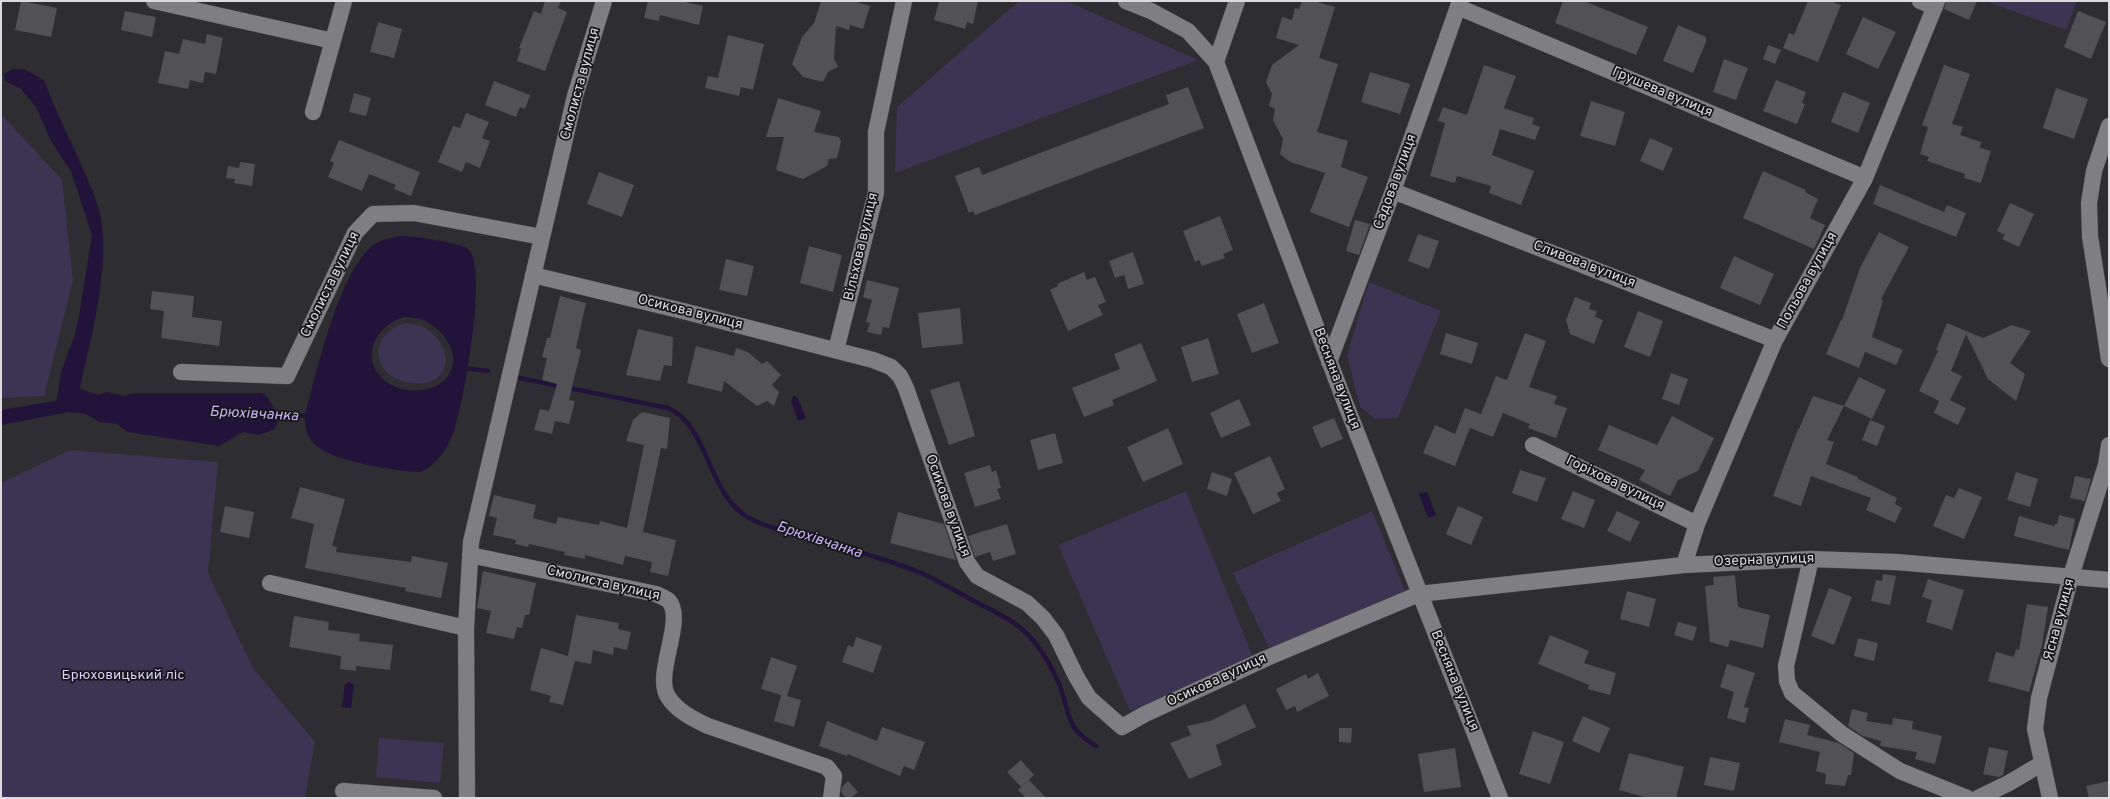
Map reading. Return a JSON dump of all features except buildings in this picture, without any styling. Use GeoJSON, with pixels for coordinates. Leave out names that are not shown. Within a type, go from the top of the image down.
{"type":"FeatureCollection","features":[{"type":"Feature","properties":{"kind":"street"},"geometry":{"type":"LineString","coordinates":[[154,1],[333,41]]}},
{"type":"Feature","properties":{"kind":"street"},"geometry":{"type":"LineString","coordinates":[[313,112],[344,1]]}},
{"type":"Feature","properties":{"kind":"street","name":"Смолиста вулиця"},"geometry":{"type":"LineString","coordinates":[[467,798],[466,628],[471,542],[575,96],[604,1]]}},
{"type":"Feature","properties":{"kind":"street","name":"Вільхова вулиця"},"geometry":{"type":"LineString","coordinates":[[836,350],[876,193],[876,132],[904,1]]}},
{"type":"Feature","properties":{"kind":"street","name":"Весняна вулиця"},"geometry":{"type":"LineString","coordinates":[[1126,1],[1151,11],[1188,31],[1216,62],[1329,362],[1500,798]]}},
{"type":"Feature","properties":{"kind":"street"},"geometry":{"type":"LineString","coordinates":[[1216,62],[1237,1]]}},
{"type":"Feature","properties":{"kind":"street"},"geometry":{"type":"LineString","coordinates":[[1920,1],[1936,4]]}},
{"type":"Feature","properties":{"kind":"street","name":"Грушева вулиця"},"geometry":{"type":"LineString","coordinates":[[1459,4],[1865,178]]}},
{"type":"Feature","properties":{"kind":"street","name":"Садова вулиця"},"geometry":{"type":"LineString","coordinates":[[1329,362],[1394,191],[1459,4]]}},
{"type":"Feature","properties":{"kind":"street","name":"Польова вулиця"},"geometry":{"type":"LineString","coordinates":[[1684,564],[1697,524],[1775,340],[1865,178],[1936,4]]}},
{"type":"Feature","properties":{"kind":"street"},"geometry":{"type":"LineString","coordinates":[[2109,126],[2094,171],[2089,203],[2090,236],[2109,359]]}},
{"type":"Feature","properties":{"kind":"street","name":"Сливова вулиця"},"geometry":{"type":"LineString","coordinates":[[1394,191],[1775,340]]}},
{"type":"Feature","properties":{"kind":"street","name":"Смолиста вулиця"},"geometry":{"type":"LineString","coordinates":[[181,372],[287,376],[355,233],[373,214],[414,213],[542,237]]}},
{"type":"Feature","properties":{"kind":"street","name":"Осикова вулиця"},"geometry":{"type":"LineString","coordinates":[[533,275],[836,350],[891,367],[900,376],[906,388],[967,562],[977,576],[1027,604],[1043,618],[1056,635],[1076,676],[1089,698],[1122,727],[1145,714],[1267,658],[1419,594]]}},
{"type":"Feature","properties":{"kind":"street","name":"Горіхова вулиця"},"geometry":{"type":"LineString","coordinates":[[1533,444],[1697,524]]}},
{"type":"Feature","properties":{"kind":"street","name":"Ясна вулиця"},"geometry":{"type":"LineString","coordinates":[[2050,798],[2041,764],[2035,729],[2039,698],[2071,576],[2106,465],[2109,445]]}},
{"type":"Feature","properties":{"kind":"street","name":"Смолиста вулиця"},"geometry":{"type":"LineString","coordinates":[[470,555],[656,594],[669,600],[674,612],[664,682],[666,694],[687,715],[702,723],[827,767],[834,776],[831,798]]}},
{"type":"Feature","properties":{"kind":"street"},"geometry":{"type":"LineString","coordinates":[[1811,559],[1786,666],[1787,681],[1792,693],[1842,734],[1900,771],[1967,798]]}},
{"type":"Feature","properties":{"kind":"street","name":"Озерна вулиця"},"geometry":{"type":"LineString","coordinates":[[1419,594],[1684,564],[1811,559],[1896,562],[2109,580]]}},
{"type":"Feature","properties":{"kind":"street"},"geometry":{"type":"LineString","coordinates":[[270,583],[466,628]]}},
{"type":"Feature","properties":{"kind":"street"},"geometry":{"type":"LineString","coordinates":[[1978,798],[2009,784],[2041,764]]}},
{"type":"Feature","properties":{"kind":"street"},"geometry":{"type":"LineString","coordinates":[[343,791],[434,798]]}},
{"type":"Feature","properties":{"kind":"green space"},"geometry":{"type":"Polygon","coordinates":[[[1019,1],[1067,1],[1198,60],[895,173],[897,107],[1019,1]]]}},
{"type":"Feature","properties":{"kind":"green space"},"geometry":{"type":"Polygon","coordinates":[[[1985,1],[2077,1],[2066,30],[1985,1]]]}},
{"type":"Feature","properties":{"kind":"green space"},"geometry":{"type":"Polygon","coordinates":[[[1,114],[62,180],[73,280],[44,396],[1,398],[1,114]]]}},
{"type":"Feature","properties":{"kind":"green space"},"geometry":{"type":"Polygon","coordinates":[[[1369,282],[1441,311],[1398,418],[1375,419],[1360,407],[1347,355],[1369,282]]]}},
{"type":"Feature","properties":{"kind":"green space"},"geometry":{"type":"Polygon","coordinates":[[[405,323],[423,327],[430,331],[441,343],[446,358],[445,366],[442,373],[433,381],[418,384],[399,380],[389,374],[382,365],[379,356],[380,346],[384,337],[392,329],[405,323]]]}},
{"type":"Feature","properties":{"kind":"green space","name":"Брюховицький ліс"},"geometry":{"type":"Polygon","coordinates":[[[70,450],[218,462],[208,573],[253,668],[315,742],[305,798],[1,798],[1,483],[70,450]]]}},
{"type":"Feature","properties":{"kind":"green space"},"geometry":{"type":"Polygon","coordinates":[[[1186,491],[1253,657],[1130,711],[1058,545],[1186,491]]]}},
{"type":"Feature","properties":{"kind":"green space"},"geometry":{"type":"Polygon","coordinates":[[[1372,511],[1406,593],[1273,656],[1233,573],[1372,511]]]}},
{"type":"Feature","properties":{"kind":"green space"},"geometry":{"type":"Polygon","coordinates":[[[379,738],[444,743],[440,783],[376,777],[379,738]]]}},
{"type":"Feature","properties":{"kind":"water"},"geometry":{"type":"Polygon","coordinates":[[[13,69],[24,69],[44,80],[56,111],[91,187],[102,223],[102,270],[99,294],[80,386],[81,389],[98,395],[107,392],[123,396],[135,393],[262,393],[270,401],[278,416],[275,429],[259,435],[243,432],[219,446],[128,432],[117,424],[100,422],[86,414],[69,412],[1,425],[1,410],[55,401],[57,399],[61,372],[75,334],[79,316],[92,235],[71,171],[51,141],[36,107],[21,89],[5,81],[4,74],[13,69]]]}},
{"type":"Feature","properties":{"kind":"water"},"geometry":{"type":"Polygon","coordinates":[[[400,236],[436,240],[463,246],[468,249],[474,261],[476,281],[475,307],[468,366],[454,431],[441,456],[431,466],[420,472],[395,470],[361,464],[330,454],[318,447],[311,440],[305,423],[307,406],[327,333],[342,292],[351,274],[361,258],[372,246],[382,241],[400,236]],[[404,317],[386,327],[380,333],[372,350],[372,359],[375,369],[382,378],[397,388],[416,390],[434,387],[448,376],[452,368],[452,352],[449,344],[445,337],[432,325],[420,319],[404,317]]]}},
{"type":"Feature","properties":{"kind":"water"},"geometry":{"type":"Polygon","coordinates":[[[794,395],[798,398],[806,418],[798,421],[791,401],[794,395]]]}},
{"type":"Feature","properties":{"kind":"water"},"geometry":{"type":"Polygon","coordinates":[[[1427,492],[1436,515],[1428,518],[1419,494],[1427,492]]]}},
{"type":"Feature","properties":{"kind":"water"},"geometry":{"type":"Polygon","coordinates":[[[349,682],[354,685],[351,708],[342,707],[345,684],[349,682]]]}},
{"type":"Feature","properties":{"kind":"waterway","name":"Брюхівчанка"},"geometry":{"type":"LineString","coordinates":[[463,369],[488,371]]}},
{"type":"Feature","properties":{"kind":"waterway","name":"Брюхівчанка"},"geometry":{"type":"LineString","coordinates":[[520,378],[668,408],[682,417],[692,430],[701,445],[725,495],[737,509],[751,519],[758,523],[917,571],[1012,621],[1034,641],[1044,654],[1059,684],[1073,726],[1078,733],[1096,746]]}},
{"type":"Feature","properties":{"kind":"waterway","name":"Брюхівчанка"},"geometry":{"type":"LineString","coordinates":[[271,415],[311,416]]}}]}
